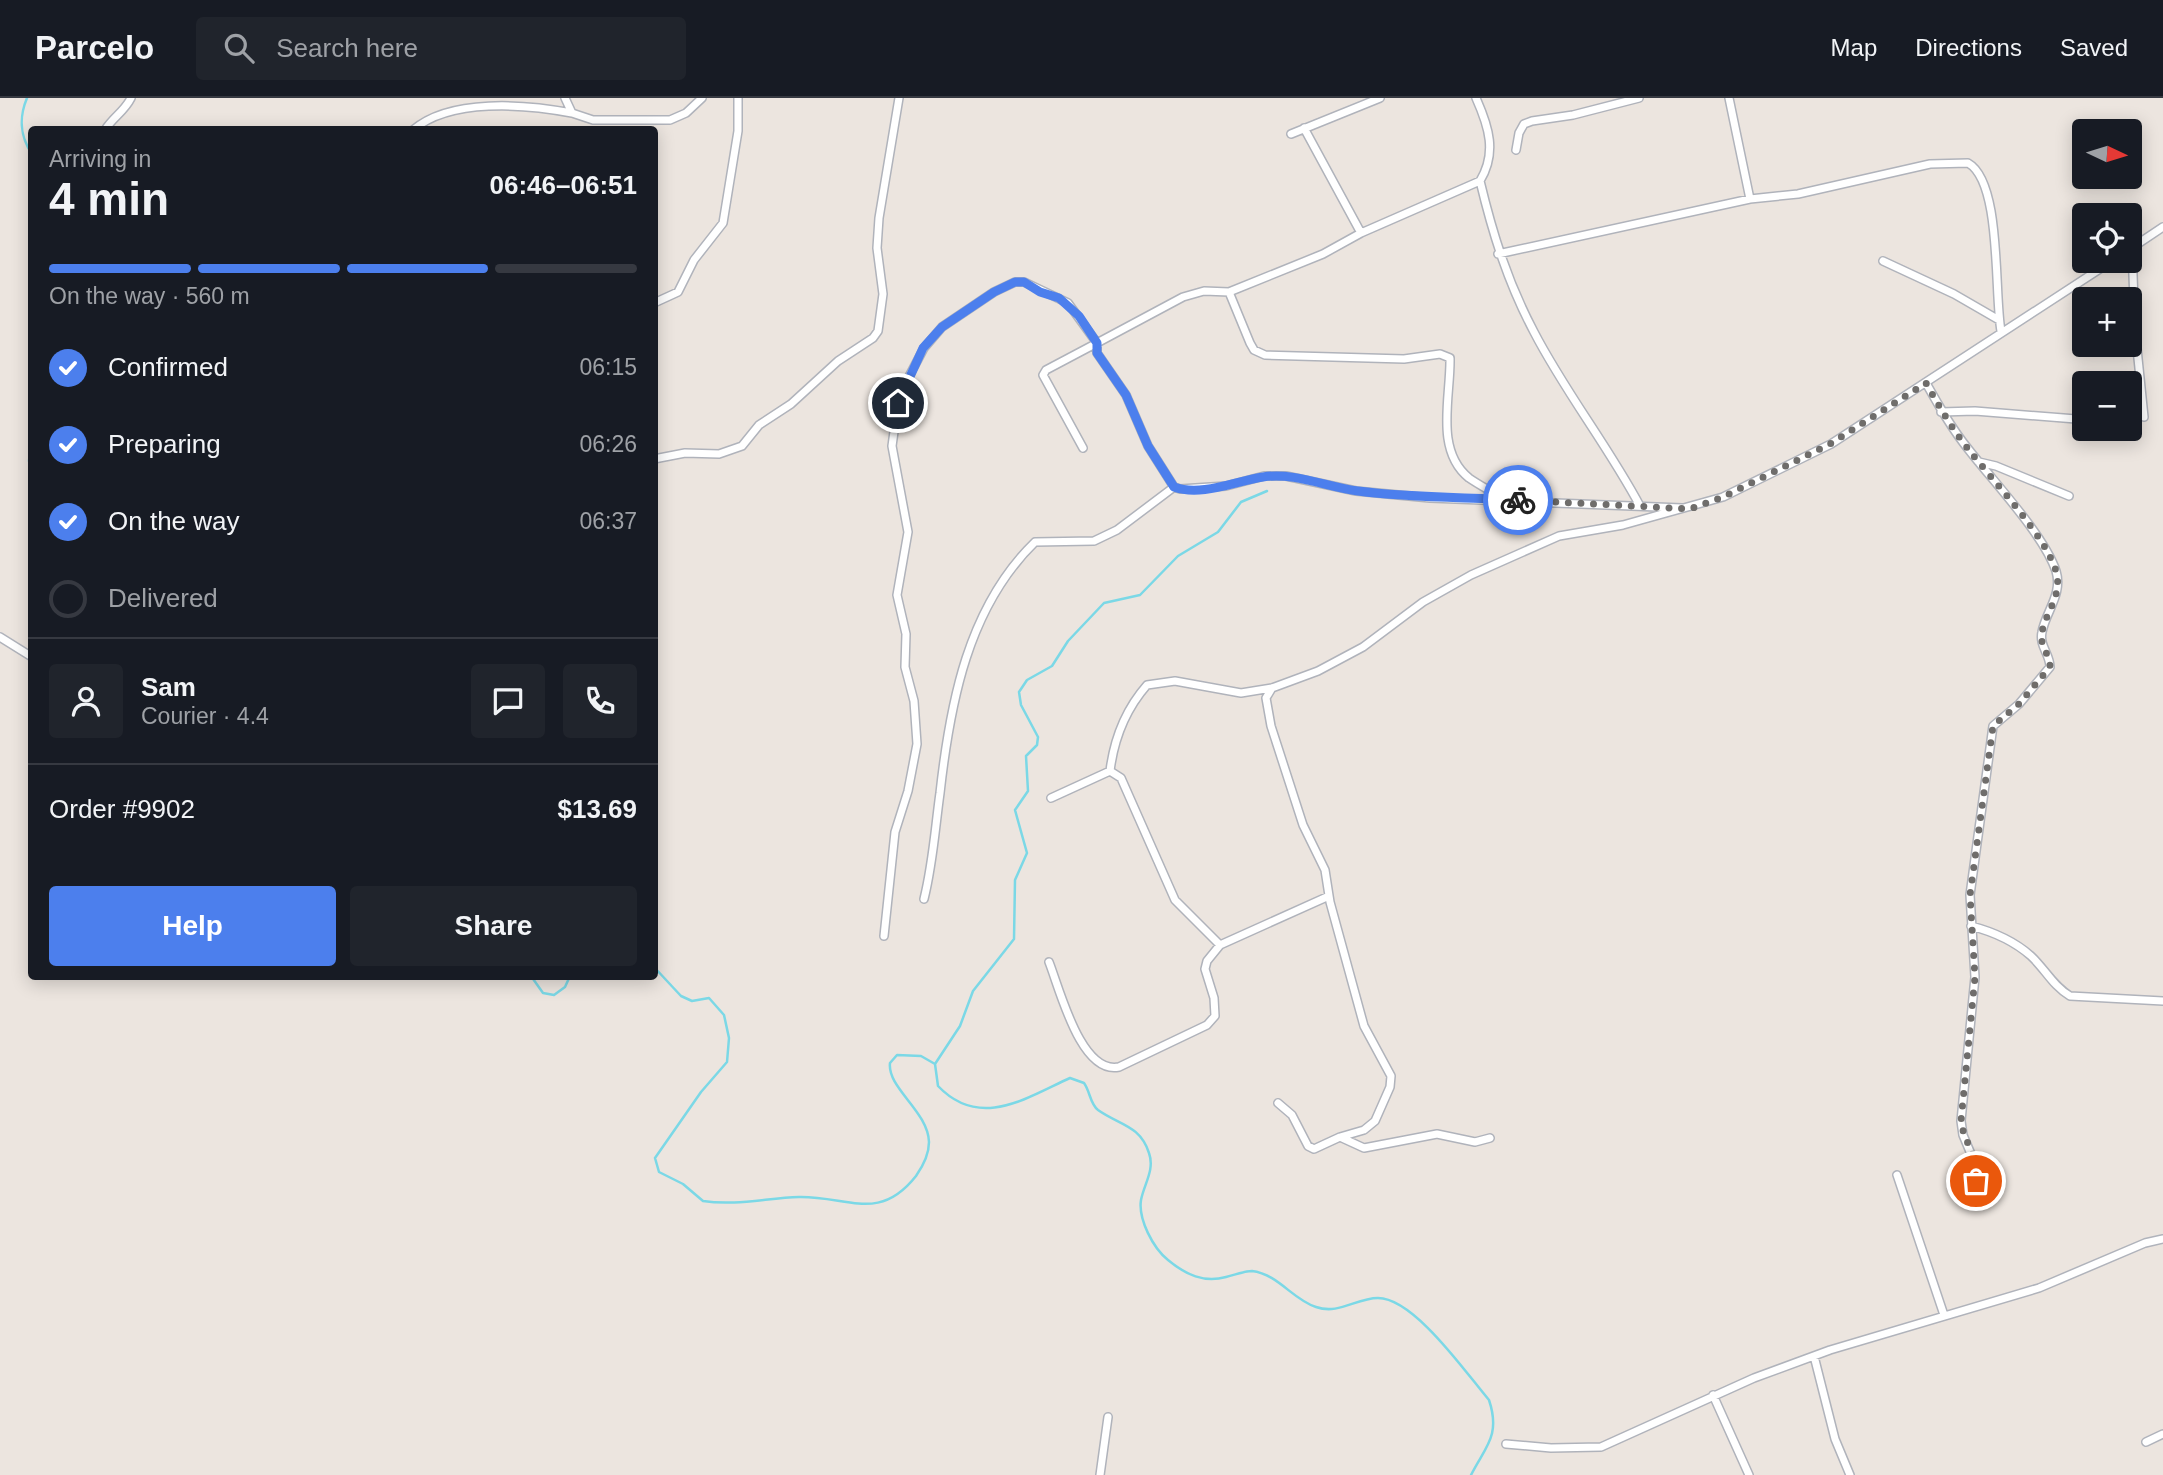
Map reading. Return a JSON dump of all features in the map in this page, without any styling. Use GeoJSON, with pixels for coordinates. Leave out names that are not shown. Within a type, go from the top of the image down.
{"type":"FeatureCollection","features":[{"type":"Feature","properties":{"kind":"street"},"geometry":{"type":"LineString","coordinates":[[107,126],[111,120],[121,114],[131,98]]}},
{"type":"Feature","properties":{"kind":"street"},"geometry":{"type":"LineString","coordinates":[[565,98],[572,113]]}},
{"type":"Feature","properties":{"kind":"street"},"geometry":{"type":"LineString","coordinates":[[418,126],[430,116],[471,104],[529,104],[593,120],[670,120],[686,113],[702,98]]}},
{"type":"Feature","properties":{"kind":"street"},"geometry":{"type":"LineString","coordinates":[[658,301],[678,292],[694,260],[723,223],[738,131],[738,98]]}},
{"type":"Feature","properties":{"kind":"street"},"geometry":{"type":"LineString","coordinates":[[658,458],[685,453],[713,455],[739,448],[759,425],[791,404],[838,361],[873,338],[878,331],[883,294],[877,248],[879,218],[899,98]]}},
{"type":"Feature","properties":{"kind":"street"},"geometry":{"type":"LineString","coordinates":[[1291,134],[1380,98]]}},
{"type":"Feature","properties":{"kind":"street"},"geometry":{"type":"LineString","coordinates":[[1083,447],[1043,375],[1046,370],[1183,297],[1204,291],[1228,292],[1323,254],[1362,233],[1480,181],[1490,165],[1491,149],[1476,98]]}},
{"type":"Feature","properties":{"kind":"street"},"geometry":{"type":"LineString","coordinates":[[1516,150],[1519,133],[1524,124],[1573,116],[1639,98]]}},
{"type":"Feature","properties":{"kind":"street"},"geometry":{"type":"LineString","coordinates":[[1729,98],[1750,199]]}},
{"type":"Feature","properties":{"kind":"street"},"geometry":{"type":"LineString","coordinates":[[1304,128],[1362,233]]}},
{"type":"Feature","properties":{"kind":"street"},"geometry":{"type":"LineString","coordinates":[[1499,254],[1750,199],[1798,194],[1930,164],[1968,163],[1981,178],[1990,200],[2001,331]]}},
{"type":"Feature","properties":{"kind":"street"},"geometry":{"type":"LineString","coordinates":[[1480,181],[1499,254],[1535,335],[1618,464],[1640,506]]}},
{"type":"Feature","properties":{"kind":"street"},"geometry":{"type":"LineString","coordinates":[[2142,241],[2163,227]]}},
{"type":"Feature","properties":{"kind":"street"},"geometry":{"type":"LineString","coordinates":[[1883,261],[1954,294],[1999,320]]}},
{"type":"Feature","properties":{"kind":"street"},"geometry":{"type":"LineString","coordinates":[[1111,771],[1114,744],[1136,697],[1147,685],[1175,681],[1241,692],[1272,688],[1318,671],[1363,647],[1423,602],[1471,575],[1559,536],[1623,525],[1690,509],[1734,492],[1830,444],[2093,273]]}},
{"type":"Feature","properties":{"kind":"street"},"geometry":{"type":"LineString","coordinates":[[2132,273],[2144,417]]}},
{"type":"Feature","properties":{"kind":"street"},"geometry":{"type":"LineString","coordinates":[[884,936],[895,832],[908,790],[917,744],[914,701],[905,667],[906,634],[897,595],[908,532],[892,446],[898,403],[923,348],[942,327],[994,292],[1015,282],[1024,282],[1068,303],[1097,343],[1097,353],[1126,395],[1148,446],[1174,487]]}},
{"type":"Feature","properties":{"kind":"street"},"geometry":{"type":"LineString","coordinates":[[1228,292],[1254,350],[1265,355],[1404,359],[1440,354],[1450,358],[1446,436],[1451,452],[1467,476],[1504,499]]}},
{"type":"Feature","properties":{"kind":"street"},"geometry":{"type":"LineString","coordinates":[[1926,383],[1941,412],[2031,529],[2056,572],[2058,589],[2041,634],[2041,644],[2050,667],[2019,704],[1993,726],[1970,895],[1975,977],[1961,1121],[1963,1135],[1978,1174],[1974,1195]]}},
{"type":"Feature","properties":{"kind":"street"},"geometry":{"type":"LineString","coordinates":[[1941,412],[1975,411],[2072,419]]}},
{"type":"Feature","properties":{"kind":"street"},"geometry":{"type":"LineString","coordinates":[[1979,462],[1996,466],[2069,496]]}},
{"type":"Feature","properties":{"kind":"street"},"geometry":{"type":"LineString","coordinates":[[924,899],[934,860],[939,793],[955,694],[972,638],[1005,575],[1035,542],[1094,541],[1117,530],[1174,487],[1226,486],[1264,476],[1286,476],[1356,491],[1430,498],[1504,499],[1690,509]]}},
{"type":"Feature","properties":{"kind":"street"},"geometry":{"type":"LineString","coordinates":[[0,638],[28,655]]}},
{"type":"Feature","properties":{"kind":"street"},"geometry":{"type":"LineString","coordinates":[[1272,688],[1266,698],[1271,726],[1303,825],[1325,870],[1329,896],[1364,1026],[1391,1076],[1390,1087],[1375,1121],[1364,1130],[1314,1149],[1308,1146],[1292,1115],[1278,1103]]}},
{"type":"Feature","properties":{"kind":"street"},"geometry":{"type":"LineString","coordinates":[[1051,798],[1111,771]]}},
{"type":"Feature","properties":{"kind":"street"},"geometry":{"type":"LineString","coordinates":[[1111,771],[1121,778],[1175,900],[1220,945]]}},
{"type":"Feature","properties":{"kind":"street"},"geometry":{"type":"LineString","coordinates":[[1049,962],[1085,1049],[1095,1063],[1112,1069],[1207,1025],[1215,1016],[1205,969],[1207,961],[1220,945],[1329,896]]}},
{"type":"Feature","properties":{"kind":"street"},"geometry":{"type":"LineString","coordinates":[[1972,926],[2017,945],[2059,989],[2070,996],[2163,1001]]}},
{"type":"Feature","properties":{"kind":"street"},"geometry":{"type":"LineString","coordinates":[[1340,1137],[1364,1148],[1437,1134],[1475,1142],[1490,1138]]}},
{"type":"Feature","properties":{"kind":"street"},"geometry":{"type":"LineString","coordinates":[[1897,1175],[1944,1315]]}},
{"type":"Feature","properties":{"kind":"street"},"geometry":{"type":"LineString","coordinates":[[1506,1444],[1551,1448],[1601,1447],[1713,1395],[1814,1356],[2039,1288],[2163,1239]]}},
{"type":"Feature","properties":{"kind":"street"},"geometry":{"type":"LineString","coordinates":[[1814,1356],[1835,1439],[1850,1475]]}},
{"type":"Feature","properties":{"kind":"street"},"geometry":{"type":"LineString","coordinates":[[1713,1395],[1749,1475]]}},
{"type":"Feature","properties":{"kind":"street"},"geometry":{"type":"LineString","coordinates":[[1100,1475],[1108,1418]]}},
{"type":"Feature","properties":{"kind":"street"},"geometry":{"type":"LineString","coordinates":[[2146,1442],[2163,1434]]}},
{"type":"Feature","properties":{"kind":"waterway"},"geometry":{"type":"LineString","coordinates":[[27,98],[22,127],[28,147]]}},
{"type":"Feature","properties":{"kind":"waterway"},"geometry":{"type":"LineString","coordinates":[[935,1064],[960,1026],[973,991],[1014,939],[1015,880],[1027,853],[1015,810],[1028,791],[1026,756],[1037,745],[1038,737],[1021,705],[1019,692],[1027,680],[1052,666],[1068,641],[1104,603],[1140,595],[1178,556],[1218,532],[1241,502],[1267,491]]}},
{"type":"Feature","properties":{"kind":"waterway"},"geometry":{"type":"LineString","coordinates":[[658,971],[681,996],[692,1001],[709,998],[724,1015],[729,1038],[727,1062],[701,1092],[655,1158],[659,1172],[683,1184],[703,1201],[739,1202],[799,1197],[862,1204],[889,1199],[916,1176],[925,1160],[929,1142],[922,1120],[895,1082],[890,1063],[897,1055],[921,1056],[935,1064]]}},
{"type":"Feature","properties":{"kind":"waterway"},"geometry":{"type":"LineString","coordinates":[[534,980],[543,993],[554,995],[565,987],[568,980]]}},
{"type":"Feature","properties":{"kind":"waterway"},"geometry":{"type":"LineString","coordinates":[[935,1064],[938,1086],[954,1099],[970,1106],[1003,1106],[1070,1078],[1084,1083],[1095,1107],[1134,1131],[1145,1144],[1151,1165],[1141,1200],[1144,1224],[1162,1255],[1188,1274],[1218,1279],[1252,1271],[1270,1277],[1316,1307],[1340,1308],[1378,1298],[1392,1301],[1407,1310],[1438,1339],[1489,1400],[1492,1432],[1471,1475]]}},
{"type":"Feature","properties":{"kind":"way so far"},"geometry":{"type":"LineString","coordinates":[[1518,500],[1690,509],[1779,471],[1830,444],[1926,383],[1941,412],[1968,450],[2031,529],[2056,572],[2058,589],[2041,634],[2041,644],[2050,667],[2019,704],[1993,726],[1980,814],[1974,881],[1970,895],[1975,977],[1971,1044],[1961,1121],[1963,1135],[1978,1174],[1976,1181]]}},
{"type":"Feature","properties":{"kind":"route"},"geometry":{"type":"LineString","coordinates":[[898,403],[923,348],[942,327],[994,292],[1015,282],[1024,282],[1040,292],[1068,303],[1079,316],[1088,334],[1097,343],[1097,353],[1126,395],[1148,446],[1174,487],[1180,489],[1226,486],[1264,476],[1286,476],[1356,491],[1430,498],[1518,500]]}}]}
